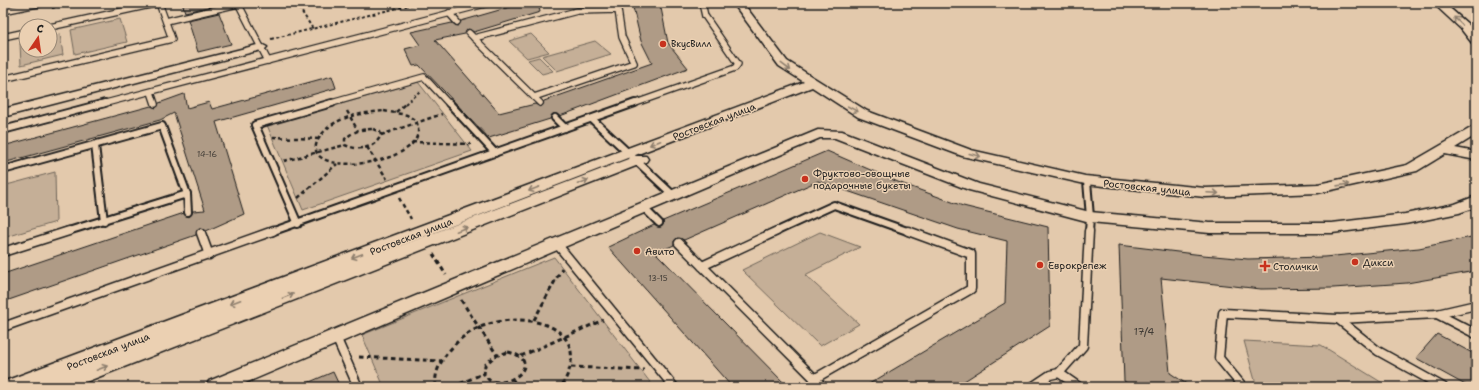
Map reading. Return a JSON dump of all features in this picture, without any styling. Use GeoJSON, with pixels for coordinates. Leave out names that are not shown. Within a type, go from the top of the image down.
{"type":"FeatureCollection","features":[{"type":"Feature","properties":{"kind":"street","name":"Ростовская улица"},"geometry":{"type":"LineString","coordinates":[[738,3],[744,19],[758,40],[780,62],[814,87],[859,112],[900,130],[962,152],[1022,168],[1088,181],[1164,190],[1224,193],[1288,192],[1347,185],[1396,174],[1450,151],[1463,143],[1476,129]]}},
{"type":"Feature","properties":{"kind":"street"},"geometry":{"type":"LineString","coordinates":[[1438,3],[1460,23],[1476,41]]}},
{"type":"Feature","properties":{"kind":"street"},"geometry":{"type":"LineString","coordinates":[[3,112],[261,47]]}},
{"type":"Feature","properties":{"kind":"street","name":"Ростовская улица"},"geometry":{"type":"LineString","coordinates":[[52,387],[632,157],[814,87]]}},
{"type":"Feature","properties":{"kind":"street"},"geometry":{"type":"LineString","coordinates":[[216,387],[233,384],[336,337],[453,287],[818,134],[837,134],[974,187],[1090,217],[1210,228],[1332,228],[1405,219],[1459,208],[1476,201]]}},
{"type":"Feature","properties":{"kind":"street"},"geometry":{"type":"LineString","coordinates":[[1450,151],[1476,156]]}},
{"type":"Feature","properties":{"kind":"street","name":"Ростовская улица"},"geometry":{"type":"LineString","coordinates":[[12,387],[632,157]]}},
{"type":"Feature","properties":{"kind":"lane"},"geometry":{"type":"LineString","coordinates":[[3,11],[42,3]]}},
{"type":"Feature","properties":{"kind":"lane"},"geometry":{"type":"LineString","coordinates":[[3,79],[172,39],[159,3],[58,25]]}},
{"type":"Feature","properties":{"kind":"lane"},"geometry":{"type":"LineString","coordinates":[[3,130],[489,3]]}},
{"type":"Feature","properties":{"kind":"lane"},"geometry":{"type":"LineString","coordinates":[[3,327],[298,224],[734,68],[738,64],[704,16],[702,3]]}},
{"type":"Feature","properties":{"kind":"lane"},"geometry":{"type":"LineString","coordinates":[[166,21],[238,4],[268,61]]}},
{"type":"Feature","properties":{"kind":"lane"},"geometry":{"type":"LineString","coordinates":[[474,38],[577,11],[618,10],[617,20],[622,40],[634,63],[534,98]]}},
{"type":"Feature","properties":{"kind":"lane"},"geometry":{"type":"LineString","coordinates":[[449,14],[458,22]]}},
{"type":"Feature","properties":{"kind":"lane"},"geometry":{"type":"LineString","coordinates":[[469,33],[540,103]]}},
{"type":"Feature","properties":{"kind":"lane"},"geometry":{"type":"LineString","coordinates":[[3,37],[18,34]]}},
{"type":"Feature","properties":{"kind":"lane"},"geometry":{"type":"LineString","coordinates":[[298,224],[255,125],[341,102],[424,77],[495,153]]}},
{"type":"Feature","properties":{"kind":"lane"},"geometry":{"type":"LineString","coordinates":[[151,92],[155,104]]}},
{"type":"Feature","properties":{"kind":"lane"},"geometry":{"type":"LineString","coordinates":[[555,118],[565,128]]}},
{"type":"Feature","properties":{"kind":"lane"},"geometry":{"type":"LineString","coordinates":[[592,119],[673,195]]}},
{"type":"Feature","properties":{"kind":"lane"},"geometry":{"type":"LineString","coordinates":[[3,170],[95,145],[161,123],[187,194],[188,212]]}},
{"type":"Feature","properties":{"kind":"lane"},"geometry":{"type":"LineString","coordinates":[[95,145],[104,221]]}},
{"type":"Feature","properties":{"kind":"lane"},"geometry":{"type":"LineString","coordinates":[[1032,387],[1050,375],[1059,372],[1083,346],[1090,217],[1088,181]]}},
{"type":"Feature","properties":{"kind":"lane"},"geometry":{"type":"LineString","coordinates":[[3,252],[187,194]]}},
{"type":"Feature","properties":{"kind":"lane"},"geometry":{"type":"LineString","coordinates":[[702,266],[834,205],[971,254],[971,289],[814,379]]}},
{"type":"Feature","properties":{"kind":"lane"},"geometry":{"type":"LineString","coordinates":[[644,208],[659,223]]}},
{"type":"Feature","properties":{"kind":"lane"},"geometry":{"type":"LineString","coordinates":[[201,233],[209,255]]}},
{"type":"Feature","properties":{"kind":"lane"},"geometry":{"type":"LineString","coordinates":[[679,243],[823,387]]}},
{"type":"Feature","properties":{"kind":"lane"},"geometry":{"type":"LineString","coordinates":[[557,244],[674,387]]}},
{"type":"Feature","properties":{"kind":"lane"},"geometry":{"type":"LineString","coordinates":[[1243,387],[1238,384],[1219,358],[1223,313],[1338,319],[1437,314],[1476,305]]}},
{"type":"Feature","properties":{"kind":"lane"},"geometry":{"type":"LineString","coordinates":[[1437,314],[1476,334]]}},
{"type":"Feature","properties":{"kind":"lane"},"geometry":{"type":"LineString","coordinates":[[1338,319],[1378,351],[1443,387]]}},
{"type":"Feature","properties":{"kind":"lane"},"geometry":{"type":"LineString","coordinates":[[336,337],[358,387]]}},
{"type":"Feature","properties":{"kind":"lane"},"geometry":{"type":"LineString","coordinates":[[1059,372],[1079,387]]}},
{"type":"Feature","properties":{"kind":"path"},"geometry":{"type":"LineString","coordinates":[[296,3],[313,29]]}},
{"type":"Feature","properties":{"kind":"path"},"geometry":{"type":"LineString","coordinates":[[396,112],[429,83]]}},
{"type":"Feature","properties":{"kind":"path"},"geometry":{"type":"LineString","coordinates":[[341,102],[358,131]]}},
{"type":"Feature","properties":{"kind":"path"},"geometry":{"type":"LineString","coordinates":[[272,164],[346,145],[353,148],[365,147],[376,143],[381,135],[454,110]]}},
{"type":"Feature","properties":{"kind":"path"},"geometry":{"type":"LineString","coordinates":[[367,112],[396,112],[410,116],[416,122],[419,130],[412,142],[391,156],[358,165],[337,164],[322,158],[317,152],[316,145],[327,129],[351,117],[367,112]]}},
{"type":"Feature","properties":{"kind":"path"},"geometry":{"type":"LineString","coordinates":[[346,145],[345,142],[348,136],[358,131],[373,129],[380,132],[381,135]]}},
{"type":"Feature","properties":{"kind":"path"},"geometry":{"type":"LineString","coordinates":[[260,137],[319,139]]}},
{"type":"Feature","properties":{"kind":"path"},"geometry":{"type":"LineString","coordinates":[[412,142],[487,145]]}},
{"type":"Feature","properties":{"kind":"path"},"geometry":{"type":"LineString","coordinates":[[290,205],[337,164]]}},
{"type":"Feature","properties":{"kind":"path"},"geometry":{"type":"LineString","coordinates":[[432,253],[497,355]]}},
{"type":"Feature","properties":{"kind":"path"},"geometry":{"type":"LineString","coordinates":[[534,320],[568,257]]}},
{"type":"Feature","properties":{"kind":"path"},"geometry":{"type":"LineString","coordinates":[[521,356],[525,367],[520,375],[513,380],[506,383],[495,383],[487,379],[484,373],[486,364],[497,355],[508,352],[521,356],[614,315]]}},
{"type":"Feature","properties":{"kind":"path"},"geometry":{"type":"LineString","coordinates":[[436,387],[438,369],[454,344],[480,328],[500,321],[516,319],[534,320],[546,324],[563,337],[571,353],[571,367],[561,387]]}},
{"type":"Feature","properties":{"kind":"path"},"geometry":{"type":"LineString","coordinates":[[344,356],[442,361]]}},
{"type":"Feature","properties":{"kind":"path"},"geometry":{"type":"LineString","coordinates":[[571,367],[660,371]]}},
{"type":"Feature","properties":{"kind":"path"},"geometry":{"type":"LineString","coordinates":[[453,387],[484,373]]}},
{"type":"Feature","properties":{"kind":"path"},"geometry":{"type":"LineString","coordinates":[[513,380],[517,387]]}},
{"type":"Feature","properties":{"kind":"shaded area"},"geometry":{"type":"Polygon","coordinates":[[[120,19],[127,42],[75,54],[71,30],[120,19]]]}},
{"type":"Feature","properties":{"kind":"shaded area"},"geometry":{"type":"Polygon","coordinates":[[[58,34],[60,34],[63,55],[58,56],[58,34]]]}},
{"type":"Feature","properties":{"kind":"shaded area"},"geometry":{"type":"Polygon","coordinates":[[[531,34],[549,52],[527,58],[509,41],[531,34]]]}},
{"type":"Feature","properties":{"kind":"shaded area"},"geometry":{"type":"Polygon","coordinates":[[[595,41],[611,54],[557,71],[542,56],[595,41]]]}},
{"type":"Feature","properties":{"kind":"shaded area"},"geometry":{"type":"Polygon","coordinates":[[[539,57],[553,71],[542,74],[528,60],[539,57]]]}},
{"type":"Feature","properties":{"kind":"shaded area"},"geometry":{"type":"Polygon","coordinates":[[[21,58],[50,58],[21,65],[21,58]]]}},
{"type":"Feature","properties":{"kind":"shaded area"},"geometry":{"type":"Polygon","coordinates":[[[418,82],[472,151],[303,210],[267,125],[418,82]]]}},
{"type":"Feature","properties":{"kind":"shaded area"},"geometry":{"type":"Polygon","coordinates":[[[55,172],[56,222],[3,238],[3,186],[55,172]]]}},
{"type":"Feature","properties":{"kind":"shaded area"},"geometry":{"type":"Polygon","coordinates":[[[820,232],[860,247],[805,275],[859,324],[820,346],[742,270],[820,232]]]}},
{"type":"Feature","properties":{"kind":"shaded area"},"geometry":{"type":"Polygon","coordinates":[[[554,257],[653,386],[384,387],[362,335],[554,257]]]}},
{"type":"Feature","properties":{"kind":"shaded area"},"geometry":{"type":"Polygon","coordinates":[[[1244,341],[1321,345],[1389,387],[1260,387],[1256,384],[1244,341]]]}},
{"type":"Feature","properties":{"kind":"building"},"geometry":{"type":"Polygon","coordinates":[[[182,3],[212,3],[213,6],[185,12],[182,3]]]}},
{"type":"Feature","properties":{"kind":"building"},"geometry":{"type":"Polygon","coordinates":[[[524,3],[538,3],[540,12],[474,32],[468,29],[465,34],[435,40],[499,113],[535,104],[541,107],[544,101],[652,63],[641,41],[632,3],[660,3],[668,43],[688,68],[560,116],[553,114],[550,119],[489,138],[419,65],[413,66],[405,49],[420,45],[411,32],[452,23],[458,26],[461,21],[524,3]]]}},
{"type":"Feature","properties":{"kind":"building"},"geometry":{"type":"Polygon","coordinates":[[[219,13],[231,44],[198,52],[188,20],[219,13]]]}},
{"type":"Feature","properties":{"kind":"building"},"geometry":{"type":"Polygon","coordinates":[[[332,76],[336,88],[216,122],[244,214],[206,231],[199,228],[196,235],[3,302],[3,274],[184,213],[189,217],[193,211],[205,210],[174,113],[160,120],[3,163],[3,146],[151,106],[156,108],[159,103],[184,94],[187,108],[209,102],[212,109],[332,76]]]}},
{"type":"Feature","properties":{"kind":"building"},"geometry":{"type":"Polygon","coordinates":[[[827,151],[898,182],[963,206],[1048,227],[1050,326],[955,387],[864,387],[1005,303],[1007,241],[958,229],[818,181],[684,240],[677,238],[674,241],[674,245],[656,253],[788,387],[732,387],[608,247],[654,225],[661,227],[663,225],[663,221],[827,151]]]}},
{"type":"Feature","properties":{"kind":"building"},"geometry":{"type":"Polygon","coordinates":[[[1476,236],[1476,271],[1407,283],[1333,288],[1261,289],[1161,278],[1170,373],[1191,387],[1133,387],[1124,381],[1119,245],[1248,259],[1324,257],[1419,248],[1476,236]]]}},
{"type":"Feature","properties":{"kind":"building"},"geometry":{"type":"Polygon","coordinates":[[[1437,334],[1476,355],[1476,387],[1469,387],[1416,358],[1437,334]]]}},
{"type":"Feature","properties":{"kind":"building"},"geometry":{"type":"Polygon","coordinates":[[[333,372],[340,387],[298,387],[333,372]]]}},
{"type":"Feature","properties":{"kind":"place","name":"ВкусВилл"},"geometry":{"type":"Point","coordinates":[663,44]}},
{"type":"Feature","properties":{"kind":"place","name":"Фруктово-овощные подарочные букеты"},"geometry":{"type":"Point","coordinates":[805,179]}},
{"type":"Feature","properties":{"kind":"place","name":"Авито"},"geometry":{"type":"Point","coordinates":[637,251]}},
{"type":"Feature","properties":{"kind":"place","name":"Дикси"},"geometry":{"type":"Point","coordinates":[1355,262]}},
{"type":"Feature","properties":{"kind":"place","name":"Еврокрепеж"},"geometry":{"type":"Point","coordinates":[1040,265]}},
{"type":"Feature","properties":{"kind":"place","name":"Столички"},"geometry":{"type":"Point","coordinates":[1265,266]}}]}
